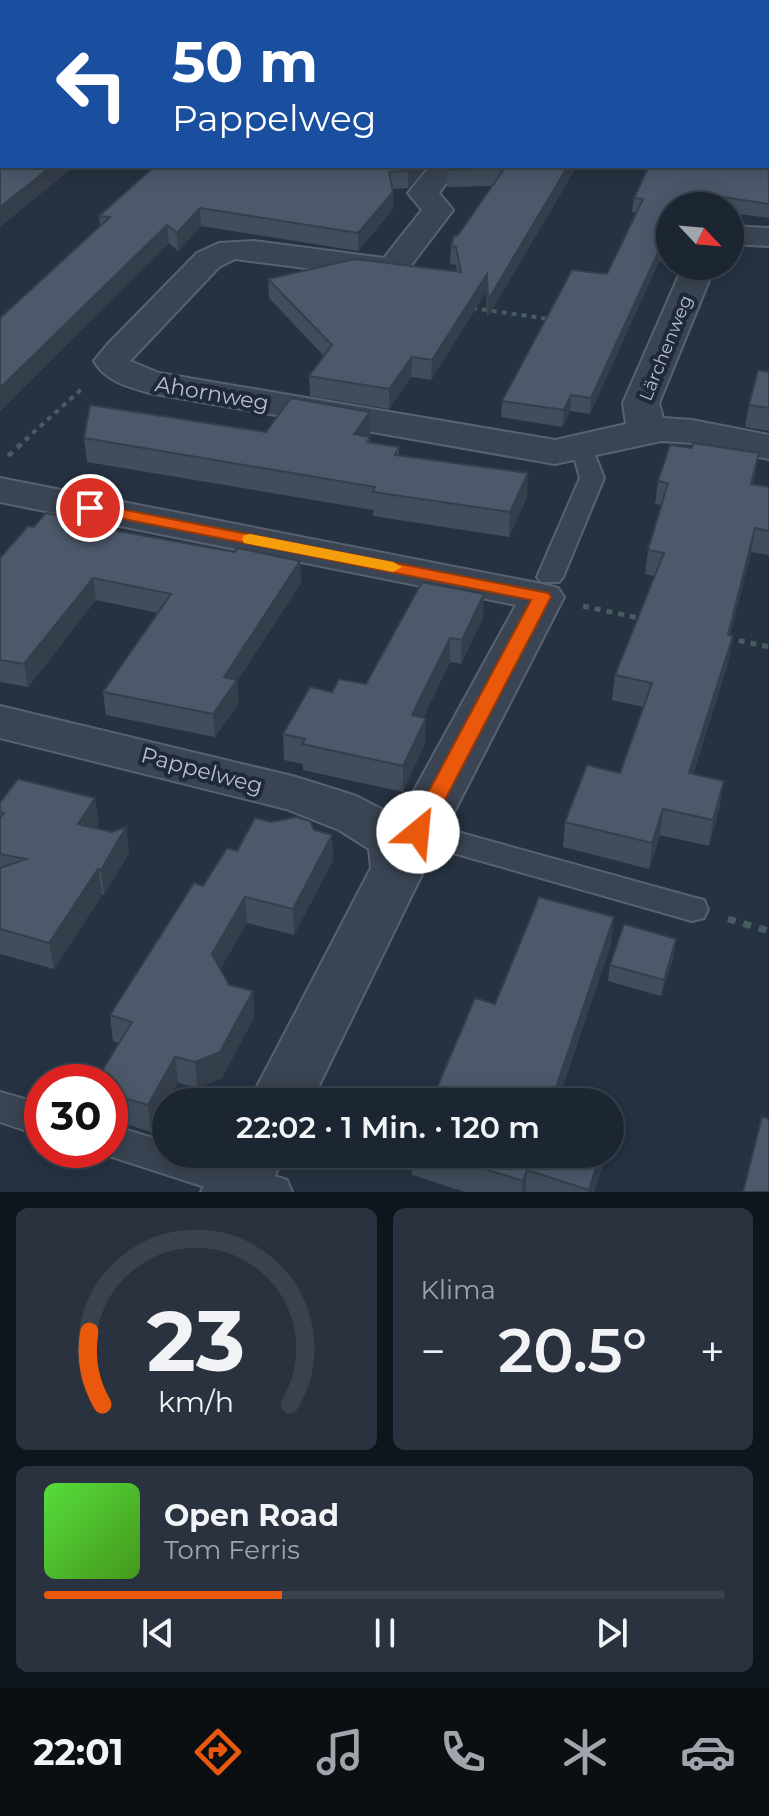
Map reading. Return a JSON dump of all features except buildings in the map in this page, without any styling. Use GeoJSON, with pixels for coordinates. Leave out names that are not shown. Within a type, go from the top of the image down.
{"type":"FeatureCollection","features":[{"type":"Feature","properties":{"kind":"street"},"geometry":{"type":"LineString","coordinates":[[116,368],[112,361],[119,352],[208,260],[230,250],[254,250],[392,269],[438,210],[423,193],[443,168]]}},
{"type":"Feature","properties":{"kind":"street"},"geometry":{"type":"LineString","coordinates":[[744,236],[769,237]]}},
{"type":"Feature","properties":{"kind":"street","name":"Lärchenweg"},"geometry":{"type":"LineString","coordinates":[[646,431],[641,403],[693,280]]}},
{"type":"Feature","properties":{"kind":"street","name":"Ahornweg"},"geometry":{"type":"LineString","coordinates":[[116,368],[150,382],[555,452],[583,450],[646,431],[669,430],[769,447]]}},
{"type":"Feature","properties":{"kind":"street"},"geometry":{"type":"LineString","coordinates":[[0,490],[546,587],[406,837],[398,868],[287,1088]]}},
{"type":"Feature","properties":{"kind":"street","name":"Pappelweg"},"geometry":{"type":"LineString","coordinates":[[0,722],[121,748],[325,803],[406,837]]}},
{"type":"Feature","properties":{"kind":"lane"},"geometry":{"type":"LineString","coordinates":[[546,587],[592,478],[583,450]]}},
{"type":"Feature","properties":{"kind":"lane"},"geometry":{"type":"LineString","coordinates":[[406,837],[692,909]]}},
{"type":"Feature","properties":{"kind":"lane"},"geometry":{"type":"LineString","coordinates":[[0,1107],[24,1114]]}},
{"type":"Feature","properties":{"kind":"lane"},"geometry":{"type":"LineString","coordinates":[[128,1146],[250,1180]]}},
{"type":"Feature","properties":{"kind":"path"},"geometry":{"type":"LineString","coordinates":[[471,308],[562,321]]}},
{"type":"Feature","properties":{"kind":"path"},"geometry":{"type":"LineString","coordinates":[[0,463],[84,387],[116,368]]}},
{"type":"Feature","properties":{"kind":"path"},"geometry":{"type":"LineString","coordinates":[[546,587],[648,620]]}},
{"type":"Feature","properties":{"kind":"path"},"geometry":{"type":"LineString","coordinates":[[724,637],[769,647]]}},
{"type":"Feature","properties":{"kind":"slow traffic"},"geometry":{"type":"LineString","coordinates":[[250,539],[393,567]]}},
{"type":"Feature","properties":{"kind":"route"},"geometry":{"type":"LineString","coordinates":[[90,508],[542,597],[418,832]]}}]}
